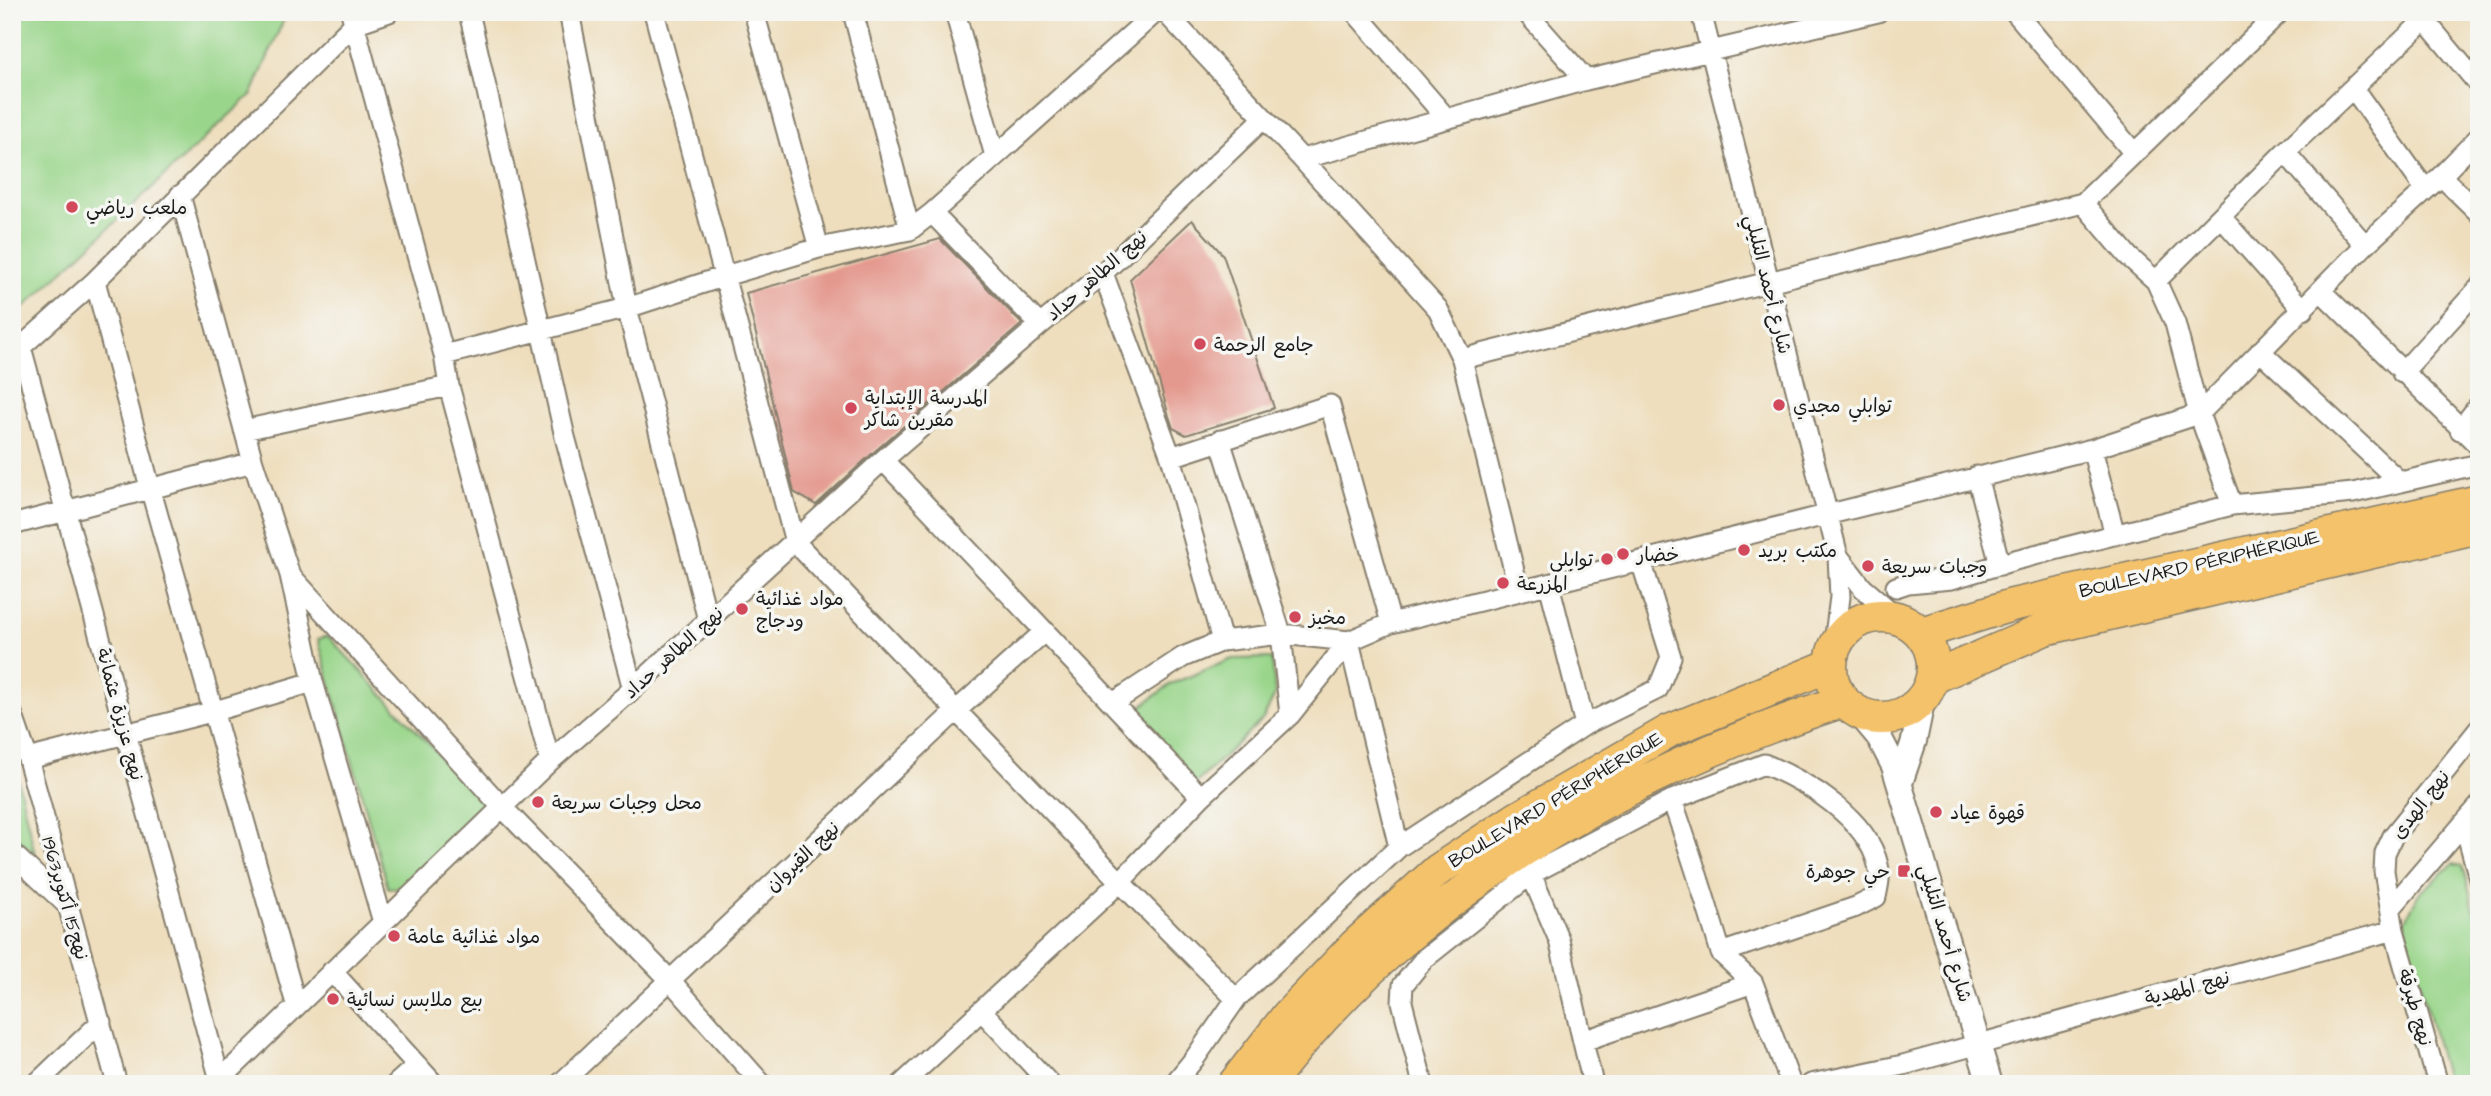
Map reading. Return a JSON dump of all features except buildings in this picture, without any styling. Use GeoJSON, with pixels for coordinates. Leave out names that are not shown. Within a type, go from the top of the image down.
{"type":"FeatureCollection","features":[{"type":"Feature","properties":{"kind":"highway","name":"BOULEVARD PÉRIPHÉRIQUE"},"geometry":{"type":"LineString","coordinates":[[1905,613],[2012,605],[2479,501]]}},
{"type":"Feature","properties":{"kind":"highway","name":"BOULEVARD PÉRIPHÉRIQUE"},"geometry":{"type":"LineString","coordinates":[[1928,688],[2045,629],[2479,527]]}},
{"type":"Feature","properties":{"kind":"highway"},"geometry":{"type":"LineString","coordinates":[[1905,613],[1929,646],[1934,662],[1928,688],[1911,710],[1894,717],[1876,718],[1851,707],[1834,684],[1832,658],[1840,637],[1852,625],[1866,618],[1905,613]]}},
{"type":"Feature","properties":{"kind":"highway","name":"BOULEVARD PÉRIPHÉRIQUE"},"geometry":{"type":"LineString","coordinates":[[1234,1084],[1297,1005],[1354,945],[1437,870],[1514,820],[1669,732],[1832,658]]}},
{"type":"Feature","properties":{"kind":"highway","name":"BOULEVARD PÉRIPHÉRIQUE"},"geometry":{"type":"LineString","coordinates":[[1268,1084],[1321,1020],[1370,968],[1431,916],[1487,874],[1578,816],[1648,778],[1764,728],[1851,707]]}},
{"type":"Feature","properties":{"kind":"street"},"geometry":{"type":"LineString","coordinates":[[17,351],[95,281],[352,18],[389,12]]}},
{"type":"Feature","properties":{"kind":"street"},"geometry":{"type":"LineString","coordinates":[[469,12],[565,438],[633,689]]}},
{"type":"Feature","properties":{"kind":"street"},"geometry":{"type":"LineString","coordinates":[[569,12],[627,308],[708,620]]}},
{"type":"Feature","properties":{"kind":"street"},"geometry":{"type":"LineString","coordinates":[[654,12],[795,542],[1120,882],[1236,999]]}},
{"type":"Feature","properties":{"kind":"street"},"geometry":{"type":"LineString","coordinates":[[754,12],[819,248]]}},
{"type":"Feature","properties":{"kind":"street"},"geometry":{"type":"LineString","coordinates":[[853,12],[910,230]]}},
{"type":"Feature","properties":{"kind":"street"},"geometry":{"type":"LineString","coordinates":[[955,12],[995,156]]}},
{"type":"Feature","properties":{"kind":"street"},"geometry":{"type":"LineString","coordinates":[[444,355],[627,308],[725,275],[819,248],[910,230],[1156,12]]}},
{"type":"Feature","properties":{"kind":"street"},"geometry":{"type":"LineString","coordinates":[[1165,12],[1438,309],[1462,359],[1518,591]]}},
{"type":"Feature","properties":{"kind":"street"},"geometry":{"type":"LineString","coordinates":[[1355,12],[1447,120]]}},
{"type":"Feature","properties":{"kind":"street"},"geometry":{"type":"LineString","coordinates":[[1525,12],[1586,80]]}},
{"type":"Feature","properties":{"kind":"street","name":"شارع أحمد التليلي"},"geometry":{"type":"LineString","coordinates":[[1701,12],[1838,556]]}},
{"type":"Feature","properties":{"kind":"street"},"geometry":{"type":"LineString","coordinates":[[1302,159],[1586,80],[1878,12]]}},
{"type":"Feature","properties":{"kind":"street"},"geometry":{"type":"LineString","coordinates":[[2015,12],[2134,153]]}},
{"type":"Feature","properties":{"kind":"street"},"geometry":{"type":"LineString","coordinates":[[1462,359],[2083,203],[2280,12]]}},
{"type":"Feature","properties":{"kind":"street"},"geometry":{"type":"LineString","coordinates":[[2156,281],[2425,15],[2479,85]]}},
{"type":"Feature","properties":{"kind":"street"},"geometry":{"type":"LineString","coordinates":[[352,18],[444,355],[449,386],[550,761]]}},
{"type":"Feature","properties":{"kind":"street"},"geometry":{"type":"LineString","coordinates":[[2353,88],[2426,189]]}},
{"type":"Feature","properties":{"kind":"street","name":"نهج الطاهر حداد"},"geometry":{"type":"LineString","coordinates":[[218,1082],[550,761],[633,689],[883,460],[1103,273],[1263,118]]}},
{"type":"Feature","properties":{"kind":"street"},"geometry":{"type":"LineString","coordinates":[[902,1084],[1120,882],[1201,797],[1290,715],[1349,641],[1391,623],[2092,449],[2199,414],[2365,245],[2441,176],[2479,137]]}},
{"type":"Feature","properties":{"kind":"street"},"geometry":{"type":"LineString","coordinates":[[2285,152],[2365,245]]}},
{"type":"Feature","properties":{"kind":"street"},"geometry":{"type":"LineString","coordinates":[[2441,176],[2479,213]]}},
{"type":"Feature","properties":{"kind":"street"},"geometry":{"type":"LineString","coordinates":[[180,195],[253,462],[290,575],[313,682],[383,922]]}},
{"type":"Feature","properties":{"kind":"street"},"geometry":{"type":"LineString","coordinates":[[2083,203],[2128,256],[2156,281],[2175,323],[2199,414],[2232,505]]}},
{"type":"Feature","properties":{"kind":"street"},"geometry":{"type":"LineString","coordinates":[[932,213],[1040,325]]}},
{"type":"Feature","properties":{"kind":"street"},"geometry":{"type":"LineString","coordinates":[[2221,216],[2303,310]]}},
{"type":"Feature","properties":{"kind":"street"},"geometry":{"type":"LineString","coordinates":[[1103,273],[1171,457],[1222,640]]}},
{"type":"Feature","properties":{"kind":"street"},"geometry":{"type":"LineString","coordinates":[[95,281],[151,491],[296,1004]]}},
{"type":"Feature","properties":{"kind":"street"},"geometry":{"type":"LineString","coordinates":[[2402,373],[2479,288]]}},
{"type":"Feature","properties":{"kind":"street"},"geometry":{"type":"LineString","coordinates":[[2321,291],[2479,446]]}},
{"type":"Feature","properties":{"kind":"street","name":"نهج عزيزة عثمانة"},"geometry":{"type":"LineString","coordinates":[[17,351],[66,513],[218,1082]]}},
{"type":"Feature","properties":{"kind":"street"},"geometry":{"type":"LineString","coordinates":[[2260,351],[2399,481]]}},
{"type":"Feature","properties":{"kind":"street"},"geometry":{"type":"LineString","coordinates":[[244,430],[449,386]]}},
{"type":"Feature","properties":{"kind":"street"},"geometry":{"type":"LineString","coordinates":[[1171,457],[1330,405],[1391,623]]}},
{"type":"Feature","properties":{"kind":"street"},"geometry":{"type":"LineString","coordinates":[[2460,430],[2479,405]]}},
{"type":"Feature","properties":{"kind":"street"},"geometry":{"type":"LineString","coordinates":[[1220,440],[1281,634],[1290,715]]}},
{"type":"Feature","properties":{"kind":"street"},"geometry":{"type":"LineString","coordinates":[[2092,449],[2115,535]]}},
{"type":"Feature","properties":{"kind":"street"},"geometry":{"type":"LineString","coordinates":[[883,460],[1201,797]]}},
{"type":"Feature","properties":{"kind":"street"},"geometry":{"type":"LineString","coordinates":[[12,526],[253,462]]}},
{"type":"Feature","properties":{"kind":"street"},"geometry":{"type":"LineString","coordinates":[[1838,556],[1863,588],[1905,613],[1908,583],[1952,579],[2232,505],[2353,493],[2479,464]]}},
{"type":"Feature","properties":{"kind":"street"},"geometry":{"type":"LineString","coordinates":[[1977,476],[2000,565]]}},
{"type":"Feature","properties":{"kind":"street"},"geometry":{"type":"LineString","coordinates":[[1832,658],[1840,597],[1838,556]]}},
{"type":"Feature","properties":{"kind":"street"},"geometry":{"type":"LineString","coordinates":[[1174,1084],[1236,999],[1399,847],[1585,725],[1658,689],[1671,657],[1641,561]]}},
{"type":"Feature","properties":{"kind":"street"},"geometry":{"type":"LineString","coordinates":[[290,575],[502,807],[670,980],[762,1084]]}},
{"type":"Feature","properties":{"kind":"street"},"geometry":{"type":"LineString","coordinates":[[1549,584],[1585,725]]}},
{"type":"Feature","properties":{"kind":"street","name":"نهج القيروان"},"geometry":{"type":"LineString","coordinates":[[560,1084],[957,710],[1045,631]]}},
{"type":"Feature","properties":{"kind":"street"},"geometry":{"type":"LineString","coordinates":[[1113,703],[1183,657],[1222,640],[1281,634],[1349,641]]}},
{"type":"Feature","properties":{"kind":"street"},"geometry":{"type":"LineString","coordinates":[[1349,641],[1399,847]]}},
{"type":"Feature","properties":{"kind":"street"},"geometry":{"type":"LineString","coordinates":[[27,759],[215,711],[313,682]]}},
{"type":"Feature","properties":{"kind":"street"},"geometry":{"type":"LineString","coordinates":[[1900,783],[1928,688]]}},
{"type":"Feature","properties":{"kind":"street","name":"شارع أحمد التليلي"},"geometry":{"type":"LineString","coordinates":[[1851,707],[1883,744],[1900,783],[1990,1084]]}},
{"type":"Feature","properties":{"kind":"street","name":"نهج15 أكتوبر1963"},"geometry":{"type":"LineString","coordinates":[[12,713],[117,1084]]}},
{"type":"Feature","properties":{"kind":"street","name":"نهج الهدى"},"geometry":{"type":"LineString","coordinates":[[2394,930],[2384,871],[2385,853],[2393,836],[2479,729]]}},
{"type":"Feature","properties":{"kind":"street"},"geometry":{"type":"LineString","coordinates":[[1423,1083],[1402,1003],[1403,985],[1423,959],[1531,874],[1672,800],[1764,764],[1787,774],[1836,807],[1863,833],[1878,864],[1876,897],[1868,903],[1721,953]]}},
{"type":"Feature","properties":{"kind":"street"},"geometry":{"type":"LineString","coordinates":[[1672,800],[1721,953],[1753,983],[1791,1084]]}},
{"type":"Feature","properties":{"kind":"street"},"geometry":{"type":"LineString","coordinates":[[2391,908],[2479,806]]}},
{"type":"Feature","properties":{"kind":"street"},"geometry":{"type":"LineString","coordinates":[[2464,823],[2479,878]]}},
{"type":"Feature","properties":{"kind":"street"},"geometry":{"type":"LineString","coordinates":[[12,853],[68,906]]}},
{"type":"Feature","properties":{"kind":"street"},"geometry":{"type":"LineString","coordinates":[[1531,874],[1559,940],[1592,1084]]}},
{"type":"Feature","properties":{"kind":"street","name":"نهج المهدية"},"geometry":{"type":"LineString","coordinates":[[1811,1084],[1903,1065],[2394,930]]}},
{"type":"Feature","properties":{"kind":"street","name":"نهج طبرقة"},"geometry":{"type":"LineString","coordinates":[[2394,930],[2435,1083]]}},
{"type":"Feature","properties":{"kind":"street"},"geometry":{"type":"LineString","coordinates":[[332,971],[434,1084]]}},
{"type":"Feature","properties":{"kind":"street"},"geometry":{"type":"LineString","coordinates":[[1583,1041],[1753,983]]}},
{"type":"Feature","properties":{"kind":"street"},"geometry":{"type":"LineString","coordinates":[[982,1011],[1050,1084]]}},
{"type":"Feature","properties":{"kind":"street"},"geometry":{"type":"LineString","coordinates":[[36,1084],[101,1022]]}},
{"type":"Feature","properties":{"kind":"street"},"geometry":{"type":"LineString","coordinates":[[397,1084],[417,1065]]}},
{"type":"Feature","properties":{"kind":"green space","name":"ملعب رياضي"},"geometry":{"type":"Polygon","coordinates":[[[12,12],[287,12],[252,94],[12,319],[12,12]]]}},
{"type":"Feature","properties":{"kind":"green space"},"geometry":{"type":"Polygon","coordinates":[[[328,636],[486,805],[403,887],[388,888],[318,639],[328,636]]]}},
{"type":"Feature","properties":{"kind":"green space"},"geometry":{"type":"Polygon","coordinates":[[[1272,658],[1275,695],[1263,719],[1195,784],[1131,714],[1171,684],[1232,659],[1272,658]]]}},
{"type":"Feature","properties":{"kind":"green space"},"geometry":{"type":"Polygon","coordinates":[[[12,755],[35,854],[12,833],[12,755]]]}},
{"type":"Feature","properties":{"kind":"green space"},"geometry":{"type":"Polygon","coordinates":[[[2453,864],[2463,866],[2479,929],[2479,1084],[2447,1084],[2404,924],[2418,895],[2453,864]]]}},
{"type":"Feature","properties":{"kind":"place","name":"ملعب رياضي"},"geometry":{"type":"Point","coordinates":[72,207]}},
{"type":"Feature","properties":{"kind":"place","name":"جامع الرحمة"},"geometry":{"type":"Point","coordinates":[1200,344]}},
{"type":"Feature","properties":{"kind":"place","name":"توابلي مجدي"},"geometry":{"type":"Point","coordinates":[1779,405]}},
{"type":"Feature","properties":{"kind":"place","name":"المدرسة الإبتداية مقرين شاكر"},"geometry":{"type":"Point","coordinates":[851,408]}},
{"type":"Feature","properties":{"kind":"place","name":"مكتب بريد"},"geometry":{"type":"Point","coordinates":[1744,550]}},
{"type":"Feature","properties":{"kind":"place","name":"خضار"},"geometry":{"type":"Point","coordinates":[1623,554]}},
{"type":"Feature","properties":{"kind":"place","name":"توابلي"},"geometry":{"type":"Point","coordinates":[1607,559]}},
{"type":"Feature","properties":{"kind":"place","name":"وجبات سريعة"},"geometry":{"type":"Point","coordinates":[1868,566]}},
{"type":"Feature","properties":{"kind":"place","name":"المزرعة"},"geometry":{"type":"Point","coordinates":[1503,583]}},
{"type":"Feature","properties":{"kind":"place","name":"مواد غذائية ودجاج"},"geometry":{"type":"Point","coordinates":[742,609]}},
{"type":"Feature","properties":{"kind":"place","name":"مخبز"},"geometry":{"type":"Point","coordinates":[1295,617]}},
{"type":"Feature","properties":{"kind":"place","name":"محل وجبات سريعة"},"geometry":{"type":"Point","coordinates":[538,802]}},
{"type":"Feature","properties":{"kind":"place","name":"قهوة عياد"},"geometry":{"type":"Point","coordinates":[1936,812]}},
{"type":"Feature","properties":{"kind":"place","name":"حي جوهرة"},"geometry":{"type":"Point","coordinates":[1904,871]}},
{"type":"Feature","properties":{"kind":"place","name":"مواد غذائية عامة"},"geometry":{"type":"Point","coordinates":[394,936]}},
{"type":"Feature","properties":{"kind":"place","name":"بيع ملابس نسائية"},"geometry":{"type":"Point","coordinates":[333,999]}}]}
